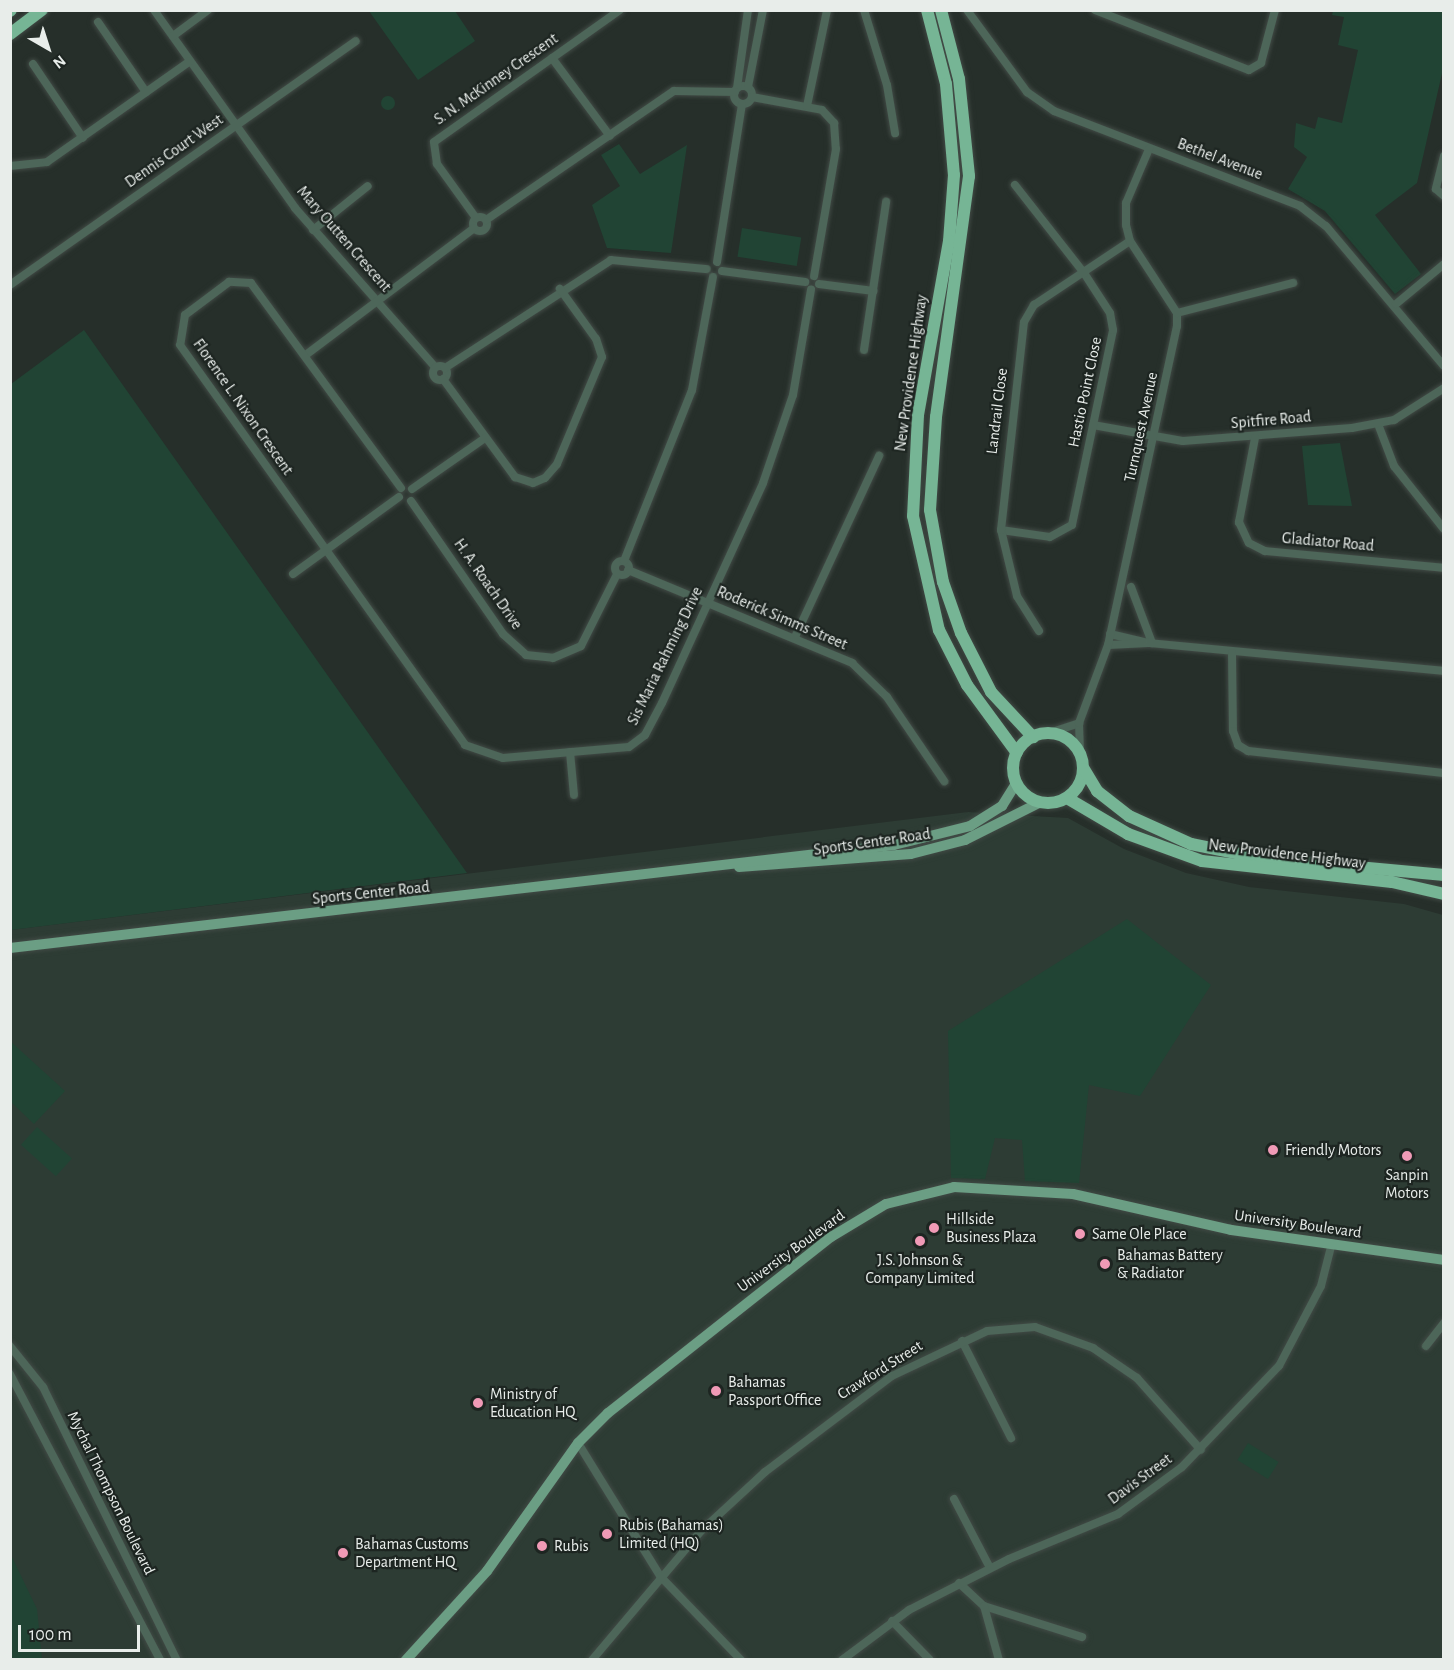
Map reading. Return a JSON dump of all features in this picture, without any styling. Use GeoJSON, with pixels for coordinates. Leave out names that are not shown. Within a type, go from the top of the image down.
{"type":"FeatureCollection","features":[{"type":"Feature","properties":{"kind":"highway"},"geometry":{"type":"LineString","coordinates":[[10,34],[42,10]]}},
{"type":"Feature","properties":{"kind":"highway","name":"New Providence Highway"},"geometry":{"type":"LineString","coordinates":[[927,10],[946,84],[954,176],[949,241],[918,415],[914,523],[931,607],[950,654],[1017,753]]}},
{"type":"Feature","properties":{"kind":"highway","name":"New Providence Highway"},"geometry":{"type":"LineString","coordinates":[[941,10],[959,79],[969,176],[936,417],[930,510],[943,582],[961,633],[991,692],[1033,737]]}},
{"type":"Feature","properties":{"kind":"highway"},"geometry":{"type":"LineString","coordinates":[[1049,733],[1067,738],[1080,752],[1084,769],[1067,798],[1039,803],[1016,784],[1017,753],[1033,737],[1049,733]]}},
{"type":"Feature","properties":{"kind":"highway","name":"New Providence Highway"},"geometry":{"type":"LineString","coordinates":[[1084,769],[1097,791],[1129,816],[1191,844],[1260,858],[1443,875]]}},
{"type":"Feature","properties":{"kind":"highway","name":"New Providence Highway"},"geometry":{"type":"LineString","coordinates":[[1067,798],[1136,837],[1203,861],[1392,882],[1443,894]]}},
{"type":"Feature","properties":{"kind":"main road","name":"Sports Center Road"},"geometry":{"type":"LineString","coordinates":[[10,948],[735,867],[933,839],[993,814],[1016,784]]}},
{"type":"Feature","properties":{"kind":"main road","name":"Sports Center Road"},"geometry":{"type":"LineString","coordinates":[[735,867],[753,870],[911,854],[965,840],[1039,803]]}},
{"type":"Feature","properties":{"kind":"main road","name":"University Boulevard"},"geometry":{"type":"LineString","coordinates":[[406,1659],[498,1556],[578,1443],[641,1385],[831,1237],[915,1193],[954,1187],[1073,1194],[1231,1230],[1443,1260]]}},
{"type":"Feature","properties":{"kind":"street","name":"Mary Outten Crescent"},"geometry":{"type":"LineString","coordinates":[[154,10],[313,230],[435,367],[434,376],[443,379]]}},
{"type":"Feature","properties":{"kind":"street"},"geometry":{"type":"LineString","coordinates":[[172,36],[208,10]]}},
{"type":"Feature","properties":{"kind":"street","name":"S. N. McKinney Crescent"},"geometry":{"type":"LineString","coordinates":[[476,218],[437,164],[434,142],[620,10]]}},
{"type":"Feature","properties":{"kind":"street"},"geometry":{"type":"LineString","coordinates":[[720,267],[742,104],[736,90],[748,10]]}},
{"type":"Feature","properties":{"kind":"street"},"geometry":{"type":"LineString","coordinates":[[752,97],[748,87],[763,10]]}},
{"type":"Feature","properties":{"kind":"street"},"geometry":{"type":"LineString","coordinates":[[807,106],[827,10]]}},
{"type":"Feature","properties":{"kind":"street"},"geometry":{"type":"LineString","coordinates":[[864,10],[888,85],[895,133]]}},
{"type":"Feature","properties":{"kind":"street","name":"Bethel Avenue"},"geometry":{"type":"LineString","coordinates":[[967,10],[1027,92],[1054,111],[1300,206],[1326,226],[1396,304],[1443,366]]}},
{"type":"Feature","properties":{"kind":"street"},"geometry":{"type":"LineString","coordinates":[[1095,10],[1250,70],[1261,63],[1275,10]]}},
{"type":"Feature","properties":{"kind":"street"},"geometry":{"type":"LineString","coordinates":[[98,22],[146,92]]}},
{"type":"Feature","properties":{"kind":"street","name":"Dennis Court West"},"geometry":{"type":"LineString","coordinates":[[10,285],[356,41]]}},
{"type":"Feature","properties":{"kind":"street"},"geometry":{"type":"LineString","coordinates":[[552,58],[610,136]]}},
{"type":"Feature","properties":{"kind":"street"},"geometry":{"type":"LineString","coordinates":[[10,166],[36,167],[83,138],[190,61]]}},
{"type":"Feature","properties":{"kind":"street"},"geometry":{"type":"LineString","coordinates":[[33,64],[83,138]]}},
{"type":"Feature","properties":{"kind":"street"},"geometry":{"type":"LineString","coordinates":[[474,228],[476,218],[486,220],[674,91],[736,90],[748,87]]}},
{"type":"Feature","properties":{"kind":"street"},"geometry":{"type":"LineString","coordinates":[[742,104],[752,97],[807,106],[827,113],[837,134],[813,276],[805,282]]}},
{"type":"Feature","properties":{"kind":"street"},"geometry":{"type":"LineString","coordinates":[[1149,148],[1126,202],[1130,241],[1177,313],[1293,283]]}},
{"type":"Feature","properties":{"kind":"street"},"geometry":{"type":"LineString","coordinates":[[1440,194],[1443,156]]}},
{"type":"Feature","properties":{"kind":"street","name":"Hastio Point Close"},"geometry":{"type":"LineString","coordinates":[[1001,530],[1043,537],[1068,530],[1113,330],[1110,313],[1084,273],[1015,185]]}},
{"type":"Feature","properties":{"kind":"street"},"geometry":{"type":"LineString","coordinates":[[313,230],[368,186]]}},
{"type":"Feature","properties":{"kind":"street"},"geometry":{"type":"LineString","coordinates":[[864,350],[886,202]]}},
{"type":"Feature","properties":{"kind":"street"},"geometry":{"type":"LineString","coordinates":[[307,354],[474,228],[486,228],[486,220]]}},
{"type":"Feature","properties":{"kind":"street","name":"Landrail Close"},"geometry":{"type":"LineString","coordinates":[[1039,631],[1017,596],[1001,530],[1024,322],[1034,304],[1130,241]]}},
{"type":"Feature","properties":{"kind":"street"},"geometry":{"type":"LineString","coordinates":[[435,367],[445,368],[560,289],[611,260],[710,273],[720,267],[805,282],[811,290],[819,284],[874,291]]}},
{"type":"Feature","properties":{"kind":"street"},"geometry":{"type":"LineString","coordinates":[[1396,304],[1443,264]]}},
{"type":"Feature","properties":{"kind":"street"},"geometry":{"type":"LineString","coordinates":[[710,273],[720,267]]}},
{"type":"Feature","properties":{"kind":"street"},"geometry":{"type":"LineString","coordinates":[[617,574],[628,570],[624,561],[695,381],[710,273]]}},
{"type":"Feature","properties":{"kind":"street"},"geometry":{"type":"LineString","coordinates":[[813,276],[819,284]]}},
{"type":"Feature","properties":{"kind":"street","name":"Florence L. Nixon Crescent"},"geometry":{"type":"LineString","coordinates":[[326,549],[180,345],[179,328],[185,315],[219,288],[244,280],[307,354],[400,493]]}},
{"type":"Feature","properties":{"kind":"street"},"geometry":{"type":"LineString","coordinates":[[445,368],[443,379],[485,438],[525,482],[545,478],[557,464],[602,357],[596,339],[560,289]]}},
{"type":"Feature","properties":{"kind":"street","name":"Sis Maria Rahming Drive"},"geometry":{"type":"LineString","coordinates":[[326,549],[465,745],[503,758],[622,749],[645,735],[708,603],[786,420],[811,290]]}},
{"type":"Feature","properties":{"kind":"street","name":"Turnquest Avenue"},"geometry":{"type":"LineString","coordinates":[[1079,723],[1108,645],[1154,440],[1177,313]]}},
{"type":"Feature","properties":{"kind":"street","name":"Spitfire Road"},"geometry":{"type":"LineString","coordinates":[[1093,425],[1154,440],[1256,438],[1378,424],[1410,412],[1443,388]]}},
{"type":"Feature","properties":{"kind":"street"},"geometry":{"type":"LineString","coordinates":[[1378,424],[1394,465],[1443,529]]}},
{"type":"Feature","properties":{"kind":"street"},"geometry":{"type":"LineString","coordinates":[[292,574],[400,493],[412,489],[485,438]]}},
{"type":"Feature","properties":{"kind":"street","name":"Gladiator Road"},"geometry":{"type":"LineString","coordinates":[[1256,438],[1239,522],[1249,543],[1265,551],[1443,568]]}},
{"type":"Feature","properties":{"kind":"street"},"geometry":{"type":"LineString","coordinates":[[795,637],[879,456]]}},
{"type":"Feature","properties":{"kind":"street"},"geometry":{"type":"LineString","coordinates":[[411,501],[412,489]]}},
{"type":"Feature","properties":{"kind":"street"},"geometry":{"type":"LineString","coordinates":[[400,493],[411,501]]}},
{"type":"Feature","properties":{"kind":"street","name":"H. A. Roach Drive"},"geometry":{"type":"LineString","coordinates":[[411,501],[503,633],[526,655],[548,659],[581,646],[617,574],[616,563],[624,561]]}},
{"type":"Feature","properties":{"kind":"street","name":"Roderick Simms Street"},"geometry":{"type":"LineString","coordinates":[[628,570],[795,637],[852,663],[876,684],[944,781]]}},
{"type":"Feature","properties":{"kind":"street"},"geometry":{"type":"LineString","coordinates":[[1131,587],[1150,643]]}},
{"type":"Feature","properties":{"kind":"street"},"geometry":{"type":"LineString","coordinates":[[1110,634],[1150,643],[1232,653],[1443,672]]}},
{"type":"Feature","properties":{"kind":"street"},"geometry":{"type":"LineString","coordinates":[[1108,645],[1150,643]]}},
{"type":"Feature","properties":{"kind":"street"},"geometry":{"type":"LineString","coordinates":[[1232,653],[1233,731],[1238,745],[1248,752],[1443,773]]}},
{"type":"Feature","properties":{"kind":"street"},"geometry":{"type":"LineString","coordinates":[[1049,733],[1079,723],[1080,752]]}},
{"type":"Feature","properties":{"kind":"street"},"geometry":{"type":"LineString","coordinates":[[570,752],[574,795]]}},
{"type":"Feature","properties":{"kind":"street","name":"Davis Street"},"geometry":{"type":"LineString","coordinates":[[842,1659],[892,1621],[959,1583],[1118,1514],[1201,1450],[1254,1397],[1295,1341],[1320,1286],[1332,1243]]}},
{"type":"Feature","properties":{"kind":"street"},"geometry":{"type":"LineString","coordinates":[[1426,1346],[1443,1323]]}},
{"type":"Feature","properties":{"kind":"street","name":"Crawford Street"},"geometry":{"type":"LineString","coordinates":[[592,1659],[660,1576],[709,1524],[836,1415],[892,1376],[987,1331],[1035,1327],[1093,1347],[1137,1378],[1201,1450]]}},
{"type":"Feature","properties":{"kind":"street"},"geometry":{"type":"LineString","coordinates":[[962,1341],[1011,1438]]}},
{"type":"Feature","properties":{"kind":"street","name":"Mychal Thompson Boulevard"},"geometry":{"type":"LineString","coordinates":[[10,1346],[43,1387],[177,1659]]}},
{"type":"Feature","properties":{"kind":"street","name":"Mychal Thompson Boulevard"},"geometry":{"type":"LineString","coordinates":[[10,1374],[160,1659]]}},
{"type":"Feature","properties":{"kind":"street"},"geometry":{"type":"LineString","coordinates":[[578,1443],[660,1576],[741,1659]]}},
{"type":"Feature","properties":{"kind":"street"},"geometry":{"type":"LineString","coordinates":[[954,1499],[990,1568]]}},
{"type":"Feature","properties":{"kind":"street"},"geometry":{"type":"LineString","coordinates":[[959,1583],[984,1606],[1082,1637]]}},
{"type":"Feature","properties":{"kind":"street"},"geometry":{"type":"LineString","coordinates":[[984,1606],[999,1659]]}},
{"type":"Feature","properties":{"kind":"street"},"geometry":{"type":"LineString","coordinates":[[892,1621],[930,1659]]}},
{"type":"Feature","properties":{"kind":"shaded area"},"geometry":{"type":"Polygon","coordinates":[[[968,812],[1068,818],[1124,849],[1186,873],[1249,887],[1404,904],[1443,915],[1443,1659],[11,1659],[10,930],[968,812]]]}},
{"type":"Feature","properties":{"kind":"green space"},"geometry":{"type":"Polygon","coordinates":[[[369,11],[455,11],[475,41],[418,80],[369,11]]]}},
{"type":"Feature","properties":{"kind":"green space"},"geometry":{"type":"Polygon","coordinates":[[[1333,11],[1443,11],[1443,69],[1417,183],[1375,215],[1421,274],[1395,294],[1325,211],[1288,189],[1307,157],[1294,147],[1296,123],[1315,129],[1318,117],[1342,123],[1358,50],[1338,45],[1344,17],[1332,15],[1333,11]]]}},
{"type":"Feature","properties":{"kind":"green space"},"geometry":{"type":"Polygon","coordinates":[[[385,96],[391,96],[395,103],[391,110],[385,110],[381,106],[381,100],[385,96]]]}},
{"type":"Feature","properties":{"kind":"green space"},"geometry":{"type":"Polygon","coordinates":[[[619,144],[640,174],[687,145],[671,253],[607,248],[592,205],[620,186],[601,155],[619,144]]]}},
{"type":"Feature","properties":{"kind":"green space"},"geometry":{"type":"Polygon","coordinates":[[[742,228],[801,237],[797,266],[737,257],[742,228]]]}},
{"type":"Feature","properties":{"kind":"green space"},"geometry":{"type":"Polygon","coordinates":[[[84,330],[467,873],[11,930],[11,384],[84,330]]]}},
{"type":"Feature","properties":{"kind":"green space"},"geometry":{"type":"Polygon","coordinates":[[[1340,443],[1352,506],[1308,505],[1302,446],[1340,443]]]}},
{"type":"Feature","properties":{"kind":"green space"},"geometry":{"type":"Polygon","coordinates":[[[1127,919],[1211,985],[1140,1096],[1089,1085],[1079,1183],[1025,1181],[1022,1140],[995,1138],[985,1179],[951,1178],[948,1031],[1127,919]]]}},
{"type":"Feature","properties":{"kind":"green space"},"geometry":{"type":"Polygon","coordinates":[[[10,1041],[65,1091],[34,1124],[11,1102],[10,1041]]]}},
{"type":"Feature","properties":{"kind":"green space"},"geometry":{"type":"Polygon","coordinates":[[[37,1127],[72,1158],[56,1176],[21,1145],[37,1127]]]}},
{"type":"Feature","properties":{"kind":"green space"},"geometry":{"type":"Polygon","coordinates":[[[1248,1443],[1279,1462],[1268,1479],[1237,1460],[1248,1443]]]}},
{"type":"Feature","properties":{"kind":"green space"},"geometry":{"type":"Polygon","coordinates":[[[11,1555],[37,1609],[42,1659],[11,1659],[11,1555]]]}},
{"type":"Feature","properties":{"kind":"place","name":"Friendly Motors"},"geometry":{"type":"Point","coordinates":[1273,1150]}},
{"type":"Feature","properties":{"kind":"place","name":"Sanpin Motors"},"geometry":{"type":"Point","coordinates":[1407,1156]}},
{"type":"Feature","properties":{"kind":"place","name":"Hillside Business Plaza"},"geometry":{"type":"Point","coordinates":[934,1228]}},
{"type":"Feature","properties":{"kind":"place","name":"Same Ole Place"},"geometry":{"type":"Point","coordinates":[1080,1234]}},
{"type":"Feature","properties":{"kind":"place","name":"J.S. Johnson & Company Limited"},"geometry":{"type":"Point","coordinates":[920,1241]}},
{"type":"Feature","properties":{"kind":"place","name":"Bahamas Battery & Radiator"},"geometry":{"type":"Point","coordinates":[1105,1264]}},
{"type":"Feature","properties":{"kind":"place","name":"Bahamas Passport Office"},"geometry":{"type":"Point","coordinates":[716,1391]}},
{"type":"Feature","properties":{"kind":"place","name":"Ministry of Education HQ"},"geometry":{"type":"Point","coordinates":[478,1403]}},
{"type":"Feature","properties":{"kind":"place","name":"Rubis (Bahamas) Limited (HQ)"},"geometry":{"type":"Point","coordinates":[607,1534]}},
{"type":"Feature","properties":{"kind":"place","name":"Rubis"},"geometry":{"type":"Point","coordinates":[542,1546]}},
{"type":"Feature","properties":{"kind":"place","name":"Bahamas Customs Department HQ"},"geometry":{"type":"Point","coordinates":[343,1553]}}]}
